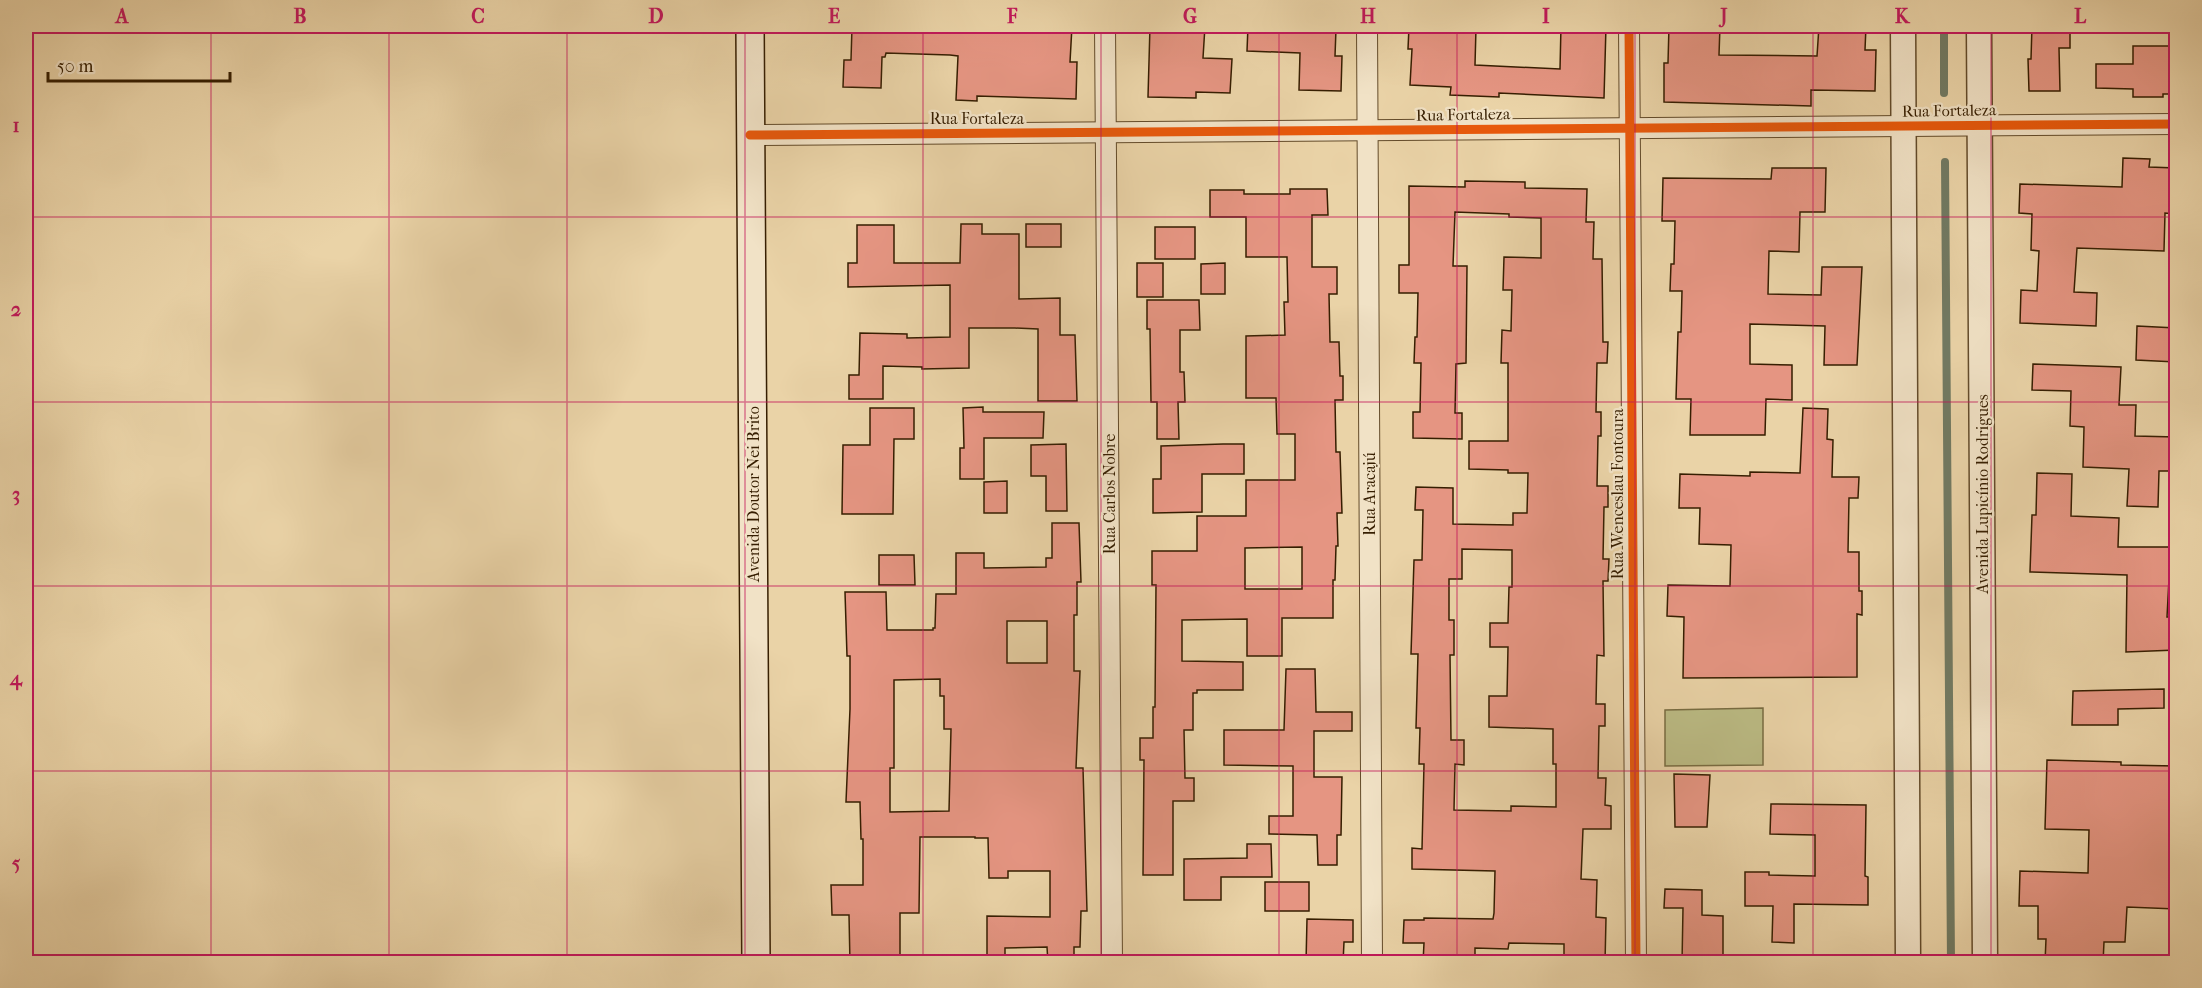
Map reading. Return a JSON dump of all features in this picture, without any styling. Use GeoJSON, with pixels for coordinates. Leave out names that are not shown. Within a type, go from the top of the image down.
{"type":"FeatureCollection","features":[{"type":"Feature","properties":{"kind":"main road","name":"Avenida Doutor Nei Brito"},"geometry":{"type":"LineString","coordinates":[[750,26],[756,963]]}},
{"type":"Feature","properties":{"kind":"street","name":"Rua Carlos Nobre"},"geometry":{"type":"LineString","coordinates":[[1105,26],[1112,963]]}},
{"type":"Feature","properties":{"kind":"street","name":"Rua Aracajú"},"geometry":{"type":"LineString","coordinates":[[1366,26],[1372,963]]}},
{"type":"Feature","properties":{"kind":"street","name":"Rua Wenceslau Fontoura"},"geometry":{"type":"LineString","coordinates":[[1629,26],[1636,963]]}},
{"type":"Feature","properties":{"kind":"street"},"geometry":{"type":"LineString","coordinates":[[1903,26],[1908,963]]}},
{"type":"Feature","properties":{"kind":"street","name":"Avenida Lupicínio Rodrigues"},"geometry":{"type":"LineString","coordinates":[[1979,26],[1985,963]]}},
{"type":"Feature","properties":{"kind":"street","name":"Rua Fortaleza"},"geometry":{"type":"LineString","coordinates":[[750,135],[2176,124]]}},
{"type":"Feature","properties":{"kind":"green space"},"geometry":{"type":"Polygon","coordinates":[[[1763,708],[1763,765],[1665,766],[1665,710],[1763,708]]]}},
{"type":"Feature","properties":{"kind":"building"},"geometry":{"type":"Polygon","coordinates":[[[892,26],[1072,26],[1070,62],[1077,62],[1076,99],[977,96],[977,101],[956,100],[958,56],[950,55],[886,53],[885,57],[882,57],[881,88],[843,87],[844,60],[851,60],[852,27],[892,29],[892,26]]]}},
{"type":"Feature","properties":{"kind":"building"},"geometry":{"type":"Polygon","coordinates":[[[1150,26],[1205,26],[1203,58],[1232,59],[1230,93],[1196,92],[1196,98],[1148,97],[1150,26]]]}},
{"type":"Feature","properties":{"kind":"building"},"geometry":{"type":"Polygon","coordinates":[[[1248,26],[1336,29],[1335,56],[1342,56],[1341,91],[1299,90],[1300,53],[1247,51],[1248,26]]]}},
{"type":"Feature","properties":{"kind":"building"},"geometry":{"type":"Polygon","coordinates":[[[1561,26],[1606,26],[1604,98],[1499,93],[1499,97],[1450,95],[1451,87],[1410,85],[1412,49],[1408,49],[1409,27],[1476,28],[1475,65],[1560,69],[1561,26]]]}},
{"type":"Feature","properties":{"kind":"building"},"geometry":{"type":"Polygon","coordinates":[[[1669,26],[1720,26],[1719,55],[1817,56],[1819,26],[1866,26],[1865,50],[1876,50],[1875,91],[1811,90],[1811,106],[1664,102],[1664,63],[1668,63],[1669,26]]]}},
{"type":"Feature","properties":{"kind":"building"},"geometry":{"type":"Polygon","coordinates":[[[2032,26],[2070,27],[2070,48],[2059,48],[2060,91],[2029,91],[2028,59],[2031,59],[2032,26]]]}},
{"type":"Feature","properties":{"kind":"building"},"geometry":{"type":"Polygon","coordinates":[[[2133,46],[2176,46],[2176,94],[2163,94],[2163,97],[2133,97],[2133,89],[2096,88],[2096,64],[2133,64],[2133,46]]]}},
{"type":"Feature","properties":{"kind":"building"},"geometry":{"type":"Polygon","coordinates":[[[2123,158],[2150,159],[2149,167],[2176,168],[2176,214],[2165,213],[2164,251],[2077,248],[2074,292],[2097,293],[2096,326],[2020,323],[2021,290],[2037,291],[2039,251],[2031,250],[2032,214],[2019,213],[2020,184],[2122,187],[2123,158]]]}},
{"type":"Feature","properties":{"kind":"building"},"geometry":{"type":"Polygon","coordinates":[[[1772,168],[1826,168],[1825,212],[1800,212],[1799,252],[1769,251],[1768,294],[1821,295],[1822,267],[1862,267],[1857,365],[1824,365],[1825,326],[1750,324],[1750,364],[1792,365],[1792,400],[1766,399],[1765,435],[1690,435],[1691,399],[1676,399],[1682,291],[1670,291],[1671,264],[1674,264],[1675,221],[1662,221],[1663,178],[1771,179],[1772,168]]]}},
{"type":"Feature","properties":{"kind":"building"},"geometry":{"type":"Polygon","coordinates":[[[1465,181],[1525,182],[1525,188],[1587,189],[1586,222],[1594,222],[1593,259],[1602,259],[1603,342],[1608,342],[1607,363],[1597,363],[1596,412],[1601,412],[1601,436],[1598,436],[1597,486],[1608,486],[1608,507],[1604,507],[1603,559],[1609,559],[1608,581],[1603,581],[1604,656],[1597,655],[1596,704],[1605,704],[1605,726],[1599,726],[1598,778],[1606,778],[1605,805],[1611,806],[1611,829],[1583,829],[1581,879],[1597,880],[1596,917],[1606,918],[1605,963],[1564,963],[1564,944],[1509,943],[1508,949],[1475,948],[1475,963],[1423,963],[1424,943],[1403,943],[1404,920],[1493,919],[1494,913],[1495,871],[1412,869],[1412,848],[1422,849],[1424,764],[1419,764],[1420,728],[1416,728],[1418,654],[1411,654],[1414,560],[1422,560],[1423,510],[1415,510],[1416,487],[1453,488],[1453,524],[1513,525],[1513,513],[1527,513],[1528,473],[1469,469],[1469,441],[1508,441],[1508,363],[1501,363],[1502,330],[1511,331],[1512,290],[1503,290],[1504,257],[1541,258],[1541,218],[1455,212],[1453,266],[1467,266],[1466,363],[1456,364],[1455,413],[1462,413],[1462,439],[1413,438],[1413,412],[1420,412],[1421,363],[1414,363],[1418,293],[1399,293],[1399,265],[1409,265],[1409,186],[1465,187],[1465,181]],[[1462,549],[1462,579],[1449,579],[1449,620],[1454,620],[1454,655],[1450,655],[1451,740],[1464,740],[1464,765],[1455,764],[1454,810],[1511,811],[1511,806],[1556,807],[1553,729],[1489,727],[1489,696],[1507,696],[1508,647],[1490,647],[1490,623],[1508,623],[1509,587],[1512,587],[1512,550],[1462,549]]]}},
{"type":"Feature","properties":{"kind":"building"},"geometry":{"type":"Polygon","coordinates":[[[1290,189],[1327,189],[1328,215],[1312,215],[1312,267],[1337,267],[1337,294],[1329,294],[1330,342],[1339,342],[1340,376],[1343,376],[1343,400],[1335,400],[1336,452],[1340,452],[1342,513],[1337,513],[1338,546],[1336,546],[1335,580],[1333,580],[1333,618],[1282,618],[1282,656],[1247,656],[1247,619],[1182,620],[1182,661],[1243,662],[1243,690],[1197,690],[1197,693],[1193,693],[1193,730],[1184,730],[1185,778],[1194,778],[1194,801],[1173,801],[1173,875],[1143,875],[1144,760],[1140,760],[1140,738],[1153,738],[1153,707],[1155,707],[1156,585],[1152,585],[1152,551],[1197,551],[1197,516],[1246,516],[1246,480],[1295,480],[1295,434],[1277,434],[1276,398],[1246,398],[1246,336],[1285,335],[1284,302],[1288,302],[1287,257],[1246,257],[1246,217],[1210,217],[1210,190],[1244,190],[1244,194],[1290,194],[1290,189]],[[1302,547],[1245,548],[1245,589],[1302,589],[1302,547]]]}},
{"type":"Feature","properties":{"kind":"building"},"geometry":{"type":"Polygon","coordinates":[[[961,224],[982,224],[982,234],[1019,234],[1019,299],[1060,298],[1060,335],[1075,335],[1077,401],[1038,401],[1038,329],[1015,328],[969,328],[969,368],[922,369],[922,367],[883,366],[883,399],[849,399],[849,375],[859,375],[860,333],[907,334],[907,338],[950,337],[950,285],[848,287],[848,263],[857,263],[857,225],[894,225],[894,263],[960,263],[961,224]]]}},
{"type":"Feature","properties":{"kind":"building"},"geometry":{"type":"Polygon","coordinates":[[[1026,224],[1061,224],[1061,247],[1026,247],[1026,224]]]}},
{"type":"Feature","properties":{"kind":"building"},"geometry":{"type":"Polygon","coordinates":[[[1155,227],[1195,227],[1195,259],[1155,259],[1155,227]]]}},
{"type":"Feature","properties":{"kind":"building"},"geometry":{"type":"Polygon","coordinates":[[[1137,263],[1163,263],[1163,297],[1137,297],[1137,263]]]}},
{"type":"Feature","properties":{"kind":"building"},"geometry":{"type":"Polygon","coordinates":[[[1225,263],[1225,294],[1201,294],[1201,264],[1225,263]]]}},
{"type":"Feature","properties":{"kind":"building"},"geometry":{"type":"Polygon","coordinates":[[[1147,300],[1199,300],[1200,330],[1180,330],[1180,372],[1184,372],[1185,402],[1178,402],[1179,439],[1157,439],[1157,402],[1151,402],[1150,329],[1147,329],[1147,300]]]}},
{"type":"Feature","properties":{"kind":"building"},"geometry":{"type":"Polygon","coordinates":[[[2137,326],[2176,328],[2176,362],[2136,360],[2137,326]]]}},
{"type":"Feature","properties":{"kind":"building"},"geometry":{"type":"Polygon","coordinates":[[[2033,364],[2121,367],[2119,405],[2136,405],[2135,436],[2176,437],[2176,471],[2159,471],[2158,507],[2127,506],[2129,469],[2083,467],[2084,427],[2070,426],[2071,391],[2032,390],[2033,364]]]}},
{"type":"Feature","properties":{"kind":"building"},"geometry":{"type":"Polygon","coordinates":[[[983,407],[983,412],[1044,412],[1043,438],[984,438],[984,479],[960,479],[960,448],[964,448],[963,408],[983,407]]]}},
{"type":"Feature","properties":{"kind":"building"},"geometry":{"type":"Polygon","coordinates":[[[870,408],[914,408],[914,439],[894,439],[893,514],[842,514],[843,445],[870,445],[870,408]]]}},
{"type":"Feature","properties":{"kind":"building"},"geometry":{"type":"Polygon","coordinates":[[[1803,408],[1828,409],[1827,439],[1833,440],[1832,477],[1859,477],[1858,498],[1849,498],[1848,552],[1859,552],[1859,591],[1862,591],[1862,615],[1857,614],[1857,677],[1683,678],[1684,617],[1667,616],[1668,585],[1730,586],[1731,545],[1699,544],[1700,508],[1679,508],[1680,474],[1750,476],[1750,472],[1800,473],[1803,408]]]}},
{"type":"Feature","properties":{"kind":"building"},"geometry":{"type":"Polygon","coordinates":[[[1066,444],[1067,511],[1046,511],[1046,476],[1031,476],[1031,445],[1066,444]]]}},
{"type":"Feature","properties":{"kind":"building"},"geometry":{"type":"Polygon","coordinates":[[[1244,444],[1244,474],[1202,474],[1202,512],[1153,513],[1153,479],[1161,479],[1161,446],[1244,444]]]}},
{"type":"Feature","properties":{"kind":"building"},"geometry":{"type":"Polygon","coordinates":[[[2037,473],[2072,474],[2071,516],[2119,518],[2118,547],[2176,547],[2176,579],[2169,579],[2167,617],[2176,617],[2176,650],[2126,652],[2127,575],[2030,572],[2032,515],[2036,515],[2037,473]]]}},
{"type":"Feature","properties":{"kind":"building"},"geometry":{"type":"Polygon","coordinates":[[[1007,481],[1007,513],[984,513],[984,482],[1007,481]]]}},
{"type":"Feature","properties":{"kind":"building"},"geometry":{"type":"Polygon","coordinates":[[[1052,523],[1079,523],[1081,582],[1077,582],[1077,615],[1074,615],[1074,671],[1080,671],[1076,768],[1083,768],[1087,911],[1081,911],[1080,947],[1074,947],[1074,963],[1048,963],[1047,947],[1005,948],[1005,963],[987,963],[987,916],[1050,917],[1050,871],[1008,871],[1008,878],[989,878],[988,838],[920,837],[919,913],[900,913],[900,963],[850,963],[849,915],[832,915],[831,885],[863,885],[860,802],[846,802],[850,656],[847,656],[845,592],[886,592],[887,630],[933,630],[935,628],[936,594],[956,594],[956,553],[984,553],[984,568],[1046,567],[1046,558],[1052,558],[1052,523]],[[1007,621],[1007,663],[1047,663],[1047,621],[1007,621]],[[940,679],[894,680],[894,768],[890,768],[890,812],[949,811],[951,729],[944,729],[944,696],[940,696],[940,679]]]}},
{"type":"Feature","properties":{"kind":"building"},"geometry":{"type":"Polygon","coordinates":[[[879,555],[914,555],[915,585],[879,585],[879,555]]]}},
{"type":"Feature","properties":{"kind":"building"},"geometry":{"type":"Polygon","coordinates":[[[1286,669],[1315,669],[1316,712],[1352,712],[1352,731],[1314,731],[1314,777],[1342,777],[1341,835],[1337,835],[1337,865],[1318,865],[1317,835],[1269,834],[1269,816],[1293,816],[1293,766],[1224,765],[1224,730],[1284,730],[1286,669]]]}},
{"type":"Feature","properties":{"kind":"building"},"geometry":{"type":"Polygon","coordinates":[[[2164,689],[2164,708],[2118,709],[2118,725],[2072,725],[2073,691],[2164,689]]]}},
{"type":"Feature","properties":{"kind":"building"},"geometry":{"type":"Polygon","coordinates":[[[2047,760],[2176,766],[2176,909],[2127,907],[2125,942],[2104,942],[2103,963],[2045,963],[2046,939],[2038,939],[2038,906],[2019,906],[2020,871],[2088,873],[2089,830],[2045,829],[2047,760]]]}},
{"type":"Feature","properties":{"kind":"building"},"geometry":{"type":"Polygon","coordinates":[[[1674,774],[1710,775],[1707,827],[1675,827],[1674,774]]]}},
{"type":"Feature","properties":{"kind":"building"},"geometry":{"type":"Polygon","coordinates":[[[1771,804],[1866,805],[1865,876],[1868,877],[1868,905],[1794,904],[1794,943],[1772,942],[1773,906],[1745,906],[1745,872],[1815,876],[1815,835],[1770,834],[1771,804]]]}},
{"type":"Feature","properties":{"kind":"building"},"geometry":{"type":"Polygon","coordinates":[[[1247,844],[1271,844],[1272,877],[1221,877],[1221,900],[1184,900],[1184,859],[1247,858],[1247,844]]]}},
{"type":"Feature","properties":{"kind":"building"},"geometry":{"type":"Polygon","coordinates":[[[1265,882],[1309,882],[1309,911],[1265,911],[1265,882]]]}},
{"type":"Feature","properties":{"kind":"building"},"geometry":{"type":"Polygon","coordinates":[[[1665,889],[1702,890],[1702,915],[1723,916],[1723,963],[1682,963],[1683,908],[1664,908],[1665,889]]]}},
{"type":"Feature","properties":{"kind":"building"},"geometry":{"type":"Polygon","coordinates":[[[1307,919],[1353,920],[1353,942],[1344,942],[1343,963],[1306,963],[1307,919]]]}},
{"type":"Feature","properties":{"kind":"waterway"},"geometry":{"type":"LineString","coordinates":[[1944,26],[1944,93]]}},
{"type":"Feature","properties":{"kind":"waterway"},"geometry":{"type":"LineString","coordinates":[[1945,162],[1951,962]]}},
{"type":"Feature","properties":{"kind":"cycle path"},"geometry":{"type":"LineString","coordinates":[[1629,26],[1636,962]]}},
{"type":"Feature","properties":{"kind":"cycle path"},"geometry":{"type":"LineString","coordinates":[[750,135],[2176,124]]}}]}
